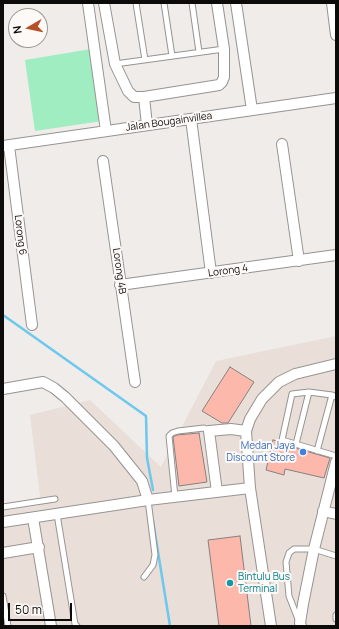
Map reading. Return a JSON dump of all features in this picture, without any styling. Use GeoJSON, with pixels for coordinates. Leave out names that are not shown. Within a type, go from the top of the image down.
{"type":"FeatureCollection","features":[{"type":"Feature","properties":{"kind":"street"},"geometry":{"type":"LineString","coordinates":[[88,3],[106,131]]}},
{"type":"Feature","properties":{"kind":"street"},"geometry":{"type":"LineString","coordinates":[[104,3],[115,64],[128,91],[134,97],[144,97],[218,85],[222,82],[224,77],[224,49],[217,3]]}},
{"type":"Feature","properties":{"kind":"street"},"geometry":{"type":"LineString","coordinates":[[236,3],[252,110]]}},
{"type":"Feature","properties":{"kind":"street"},"geometry":{"type":"LineString","coordinates":[[332,3],[336,35]]}},
{"type":"Feature","properties":{"kind":"street"},"geometry":{"type":"LineString","coordinates":[[224,49],[242,46]]}},
{"type":"Feature","properties":{"kind":"street"},"geometry":{"type":"LineString","coordinates":[[97,67],[115,64]]}},
{"type":"Feature","properties":{"kind":"street"},"geometry":{"type":"LineString","coordinates":[[144,97],[147,125]]}},
{"type":"Feature","properties":{"kind":"street","name":"Jalan Bougainvillea"},"geometry":{"type":"LineString","coordinates":[[6,146],[336,98]]}},
{"type":"Feature","properties":{"kind":"street"},"geometry":{"type":"LineString","coordinates":[[191,119],[211,273]]}},
{"type":"Feature","properties":{"kind":"street"},"geometry":{"type":"LineString","coordinates":[[282,144],[299,261]]}},
{"type":"Feature","properties":{"kind":"street","name":"Lorong 6"},"geometry":{"type":"LineString","coordinates":[[6,146],[32,325]]}},
{"type":"Feature","properties":{"kind":"street","name":"Lorong 4B"},"geometry":{"type":"LineString","coordinates":[[103,161],[135,382]]}},
{"type":"Feature","properties":{"kind":"street","name":"Lorong 4"},"geometry":{"type":"LineString","coordinates":[[120,285],[336,255]]}},
{"type":"Feature","properties":{"kind":"street"},"geometry":{"type":"LineString","coordinates":[[271,626],[250,488],[246,431],[250,418],[262,399],[279,382],[295,374],[336,364]]}},
{"type":"Feature","properties":{"kind":"street"},"geometry":{"type":"LineString","coordinates":[[3,389],[43,382],[54,388],[114,446],[142,481],[148,500]]}},
{"type":"Feature","properties":{"kind":"street"},"geometry":{"type":"LineString","coordinates":[[217,492],[209,431],[231,429],[246,431]]}},
{"type":"Feature","properties":{"kind":"street"},"geometry":{"type":"LineString","coordinates":[[301,624],[314,549],[323,511],[332,494],[336,462]]}},
{"type":"Feature","properties":{"kind":"street"},"geometry":{"type":"LineString","coordinates":[[3,522],[148,500],[250,488]]}},
{"type":"Feature","properties":{"kind":"street"},"geometry":{"type":"LineString","coordinates":[[323,511],[336,514]]}},
{"type":"Feature","properties":{"kind":"street"},"geometry":{"type":"LineString","coordinates":[[33,518],[51,626]]}},
{"type":"Feature","properties":{"kind":"street"},"geometry":{"type":"LineString","coordinates":[[3,553],[38,547]]}},
{"type":"Feature","properties":{"kind":"lane"},"geometry":{"type":"LineString","coordinates":[[136,3],[144,60]]}},
{"type":"Feature","properties":{"kind":"lane"},"geometry":{"type":"LineString","coordinates":[[164,3],[172,56]]}},
{"type":"Feature","properties":{"kind":"lane"},"geometry":{"type":"LineString","coordinates":[[192,3],[199,52]]}},
{"type":"Feature","properties":{"kind":"lane"},"geometry":{"type":"LineString","coordinates":[[115,64],[224,49]]}},
{"type":"Feature","properties":{"kind":"lane"},"geometry":{"type":"LineString","coordinates":[[296,444],[309,392]]}},
{"type":"Feature","properties":{"kind":"lane"},"geometry":{"type":"LineString","coordinates":[[316,451],[334,396],[309,392],[291,394],[282,440],[316,451],[336,456]]}},
{"type":"Feature","properties":{"kind":"lane"},"geometry":{"type":"LineString","coordinates":[[176,497],[169,436],[178,431],[204,428],[209,431]]}},
{"type":"Feature","properties":{"kind":"lane"},"geometry":{"type":"LineString","coordinates":[[3,508],[55,499]]}},
{"type":"Feature","properties":{"kind":"lane"},"geometry":{"type":"LineString","coordinates":[[144,577],[153,565],[155,555],[148,500]]}},
{"type":"Feature","properties":{"kind":"lane"},"geometry":{"type":"LineString","coordinates":[[58,514],[75,624],[77,626]]}},
{"type":"Feature","properties":{"kind":"lane"},"geometry":{"type":"LineString","coordinates":[[301,624],[289,596],[286,562],[289,554],[294,549],[314,549],[336,556]]}},
{"type":"Feature","properties":{"kind":"lane"},"geometry":{"type":"LineString","coordinates":[[3,596],[8,626]]}},
{"type":"Feature","properties":{"kind":"shaded area"},"geometry":{"type":"Polygon","coordinates":[[[336,336],[336,626],[3,626],[3,511],[41,505],[30,415],[90,400],[161,467],[216,361],[336,336]]]}},
{"type":"Feature","properties":{"kind":"green space"},"geometry":{"type":"Polygon","coordinates":[[[91,49],[102,121],[35,131],[25,60],[91,49]]]}},
{"type":"Feature","properties":{"kind":"building"},"geometry":{"type":"Polygon","coordinates":[[[230,367],[254,382],[228,423],[222,423],[202,411],[230,367]]]}},
{"type":"Feature","properties":{"kind":"building"},"geometry":{"type":"Polygon","coordinates":[[[199,433],[207,482],[179,486],[173,437],[177,435],[199,433]]]}},
{"type":"Feature","properties":{"kind":"building"},"geometry":{"type":"Polygon","coordinates":[[[273,440],[278,441],[281,444],[330,458],[324,478],[285,469],[284,475],[266,470],[273,440]]]}},
{"type":"Feature","properties":{"kind":"building","name":"Bintulu Bus Terminal"},"geometry":{"type":"Polygon","coordinates":[[[240,536],[251,626],[219,626],[208,540],[240,536]]]}},
{"type":"Feature","properties":{"kind":"waterway"},"geometry":{"type":"LineString","coordinates":[[3,315],[146,416],[147,458],[153,490]]}},
{"type":"Feature","properties":{"kind":"waterway"},"geometry":{"type":"LineString","coordinates":[[153,521],[170,626]]}},
{"type":"Feature","properties":{"kind":"place","name":"Medan Jaya Discount Store"},"geometry":{"type":"Point","coordinates":[303,452]}},
{"type":"Feature","properties":{"kind":"place","name":"Bintulu Bus Terminal"},"geometry":{"type":"Point","coordinates":[230,583]}}]}
